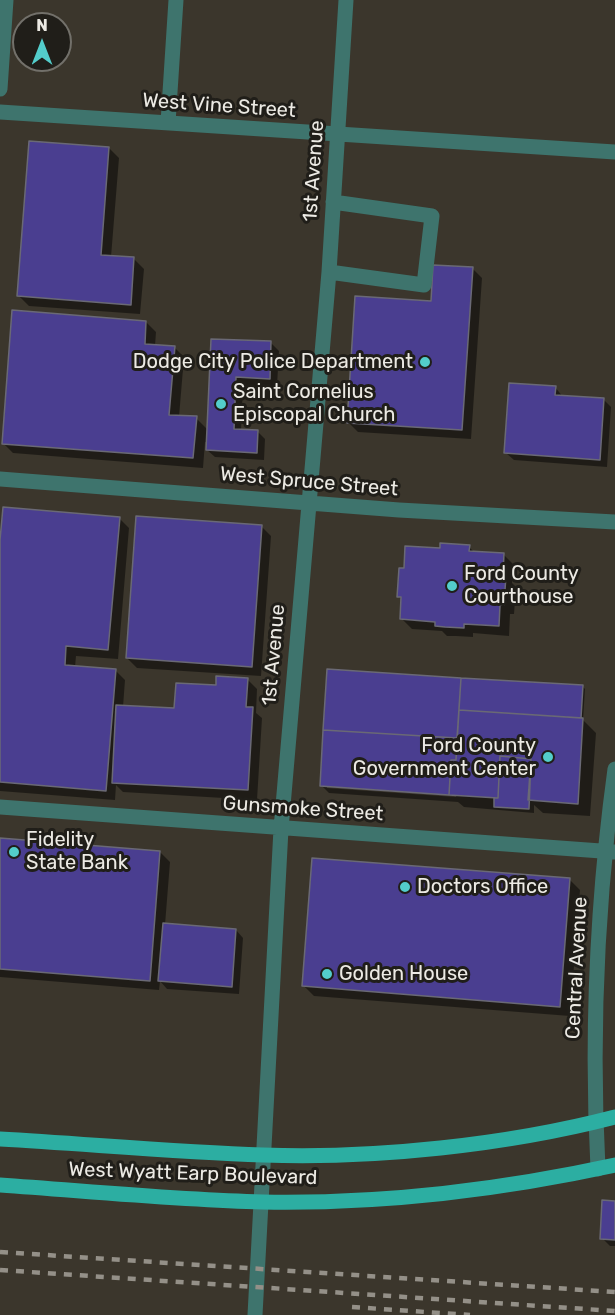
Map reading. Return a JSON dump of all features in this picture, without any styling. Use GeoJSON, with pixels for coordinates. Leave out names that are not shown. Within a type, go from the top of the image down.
{"type":"FeatureCollection","features":[{"type":"Feature","properties":{"kind":"main road","name":"West Wyatt Earp Boulevard"},"geometry":{"type":"LineString","coordinates":[[0,1139],[265,1155],[433,1148],[515,1137],[615,1117]]}},
{"type":"Feature","properties":{"kind":"main road","name":"West Wyatt Earp Boulevard"},"geometry":{"type":"LineString","coordinates":[[0,1185],[263,1202],[415,1196],[566,1176],[615,1165]]}},
{"type":"Feature","properties":{"kind":"street"},"geometry":{"type":"LineString","coordinates":[[0,89],[6,0]]}},
{"type":"Feature","properties":{"kind":"street"},"geometry":{"type":"LineString","coordinates":[[168,123],[176,0]]}},
{"type":"Feature","properties":{"kind":"street","name":"1st Avenue"},"geometry":{"type":"LineString","coordinates":[[255,1315],[263,1202],[281,829],[329,272],[346,0]]}},
{"type":"Feature","properties":{"kind":"street","name":"West Vine Street"},"geometry":{"type":"LineString","coordinates":[[0,112],[615,152]]}},
{"type":"Feature","properties":{"kind":"street"},"geometry":{"type":"LineString","coordinates":[[329,272],[424,285],[432,216],[333,202]]}},
{"type":"Feature","properties":{"kind":"street","name":"West Spruce Street"},"geometry":{"type":"LineString","coordinates":[[0,479],[399,510],[615,522]]}},
{"type":"Feature","properties":{"kind":"street","name":"Central Avenue"},"geometry":{"type":"LineString","coordinates":[[597,1168],[595,1050],[615,769]]}},
{"type":"Feature","properties":{"kind":"street","name":"Gunsmoke Street"},"geometry":{"type":"LineString","coordinates":[[0,807],[609,852]]}},
{"type":"Feature","properties":{"kind":"building"},"geometry":{"type":"Polygon","coordinates":[[[29,141],[109,147],[101,255],[134,257],[131,305],[17,296],[29,141]]]}},
{"type":"Feature","properties":{"kind":"building"},"geometry":{"type":"Polygon","coordinates":[[[433,265],[473,267],[462,430],[347,423],[355,296],[431,301],[433,265]]]}},
{"type":"Feature","properties":{"kind":"building"},"geometry":{"type":"Polygon","coordinates":[[[12,310],[146,321],[145,344],[175,346],[169,415],[197,416],[193,458],[2,444],[12,310]]]}},
{"type":"Feature","properties":{"kind":"building","name":"Saint Cornelius Episcopal Church"},"geometry":{"type":"Polygon","coordinates":[[[211,339],[271,341],[270,379],[236,377],[234,429],[258,430],[257,453],[206,450],[211,339]]]}},
{"type":"Feature","properties":{"kind":"building"},"geometry":{"type":"Polygon","coordinates":[[[509,383],[556,386],[555,395],[604,398],[600,460],[504,453],[509,383]]]}},
{"type":"Feature","properties":{"kind":"building"},"geometry":{"type":"Polygon","coordinates":[[[3,507],[120,517],[108,650],[66,646],[65,665],[116,669],[106,791],[0,782],[0,540],[3,507]]]}},
{"type":"Feature","properties":{"kind":"building"},"geometry":{"type":"Polygon","coordinates":[[[136,516],[262,525],[252,667],[126,658],[136,516]]]}},
{"type":"Feature","properties":{"kind":"building","name":"Ford County Courthouse"},"geometry":{"type":"Polygon","coordinates":[[[440,543],[470,545],[469,551],[504,553],[503,575],[506,575],[504,605],[500,605],[499,626],[464,624],[464,628],[445,627],[435,626],[435,622],[400,619],[401,597],[397,597],[399,568],[404,568],[405,546],[440,548],[440,543]]]}},
{"type":"Feature","properties":{"kind":"building"},"geometry":{"type":"Polygon","coordinates":[[[327,669],[461,678],[457,738],[323,730],[327,669]]]}},
{"type":"Feature","properties":{"kind":"building"},"geometry":{"type":"Polygon","coordinates":[[[216,676],[248,678],[246,707],[253,707],[248,790],[112,783],[116,705],[174,708],[176,683],[216,685],[216,676]]]}},
{"type":"Feature","properties":{"kind":"building","name":"Ford County Government Center"},"geometry":{"type":"Polygon","coordinates":[[[461,678],[583,685],[581,718],[459,710],[461,678]]]}},
{"type":"Feature","properties":{"kind":"building","name":"Ford County Government Center"},"geometry":{"type":"Polygon","coordinates":[[[459,710],[583,718],[578,804],[528,800],[531,759],[500,756],[498,798],[449,795],[451,760],[456,760],[459,710]]]}},
{"type":"Feature","properties":{"kind":"building"},"geometry":{"type":"Polygon","coordinates":[[[323,730],[457,738],[456,760],[451,760],[449,795],[320,786],[323,730]]]}},
{"type":"Feature","properties":{"kind":"building"},"geometry":{"type":"Polygon","coordinates":[[[500,756],[531,759],[529,809],[494,807],[494,798],[498,798],[500,756]]]}},
{"type":"Feature","properties":{"kind":"building"},"geometry":{"type":"Polygon","coordinates":[[[0,838],[160,851],[150,981],[0,969],[0,838]]]}},
{"type":"Feature","properties":{"kind":"building"},"geometry":{"type":"Polygon","coordinates":[[[312,858],[570,878],[560,1007],[302,986],[312,858]]]}},
{"type":"Feature","properties":{"kind":"building"},"geometry":{"type":"Polygon","coordinates":[[[163,923],[236,929],[232,987],[158,981],[163,923]]]}},
{"type":"Feature","properties":{"kind":"building"},"geometry":{"type":"Polygon","coordinates":[[[602,1200],[615,1201],[615,1240],[600,1239],[602,1200]]]}},
{"type":"Feature","properties":{"kind":"railway"},"geometry":{"type":"LineString","coordinates":[[0,1252],[615,1292]]}},
{"type":"Feature","properties":{"kind":"railway"},"geometry":{"type":"LineString","coordinates":[[0,1270],[615,1311]]}},
{"type":"Feature","properties":{"kind":"railway"},"geometry":{"type":"LineString","coordinates":[[352,1307],[470,1315]]}},
{"type":"Feature","properties":{"kind":"place","name":"Dodge City Police Department"},"geometry":{"type":"Point","coordinates":[425,362]}},
{"type":"Feature","properties":{"kind":"place","name":"Saint Cornelius Episcopal Church"},"geometry":{"type":"Point","coordinates":[221,404]}},
{"type":"Feature","properties":{"kind":"place","name":"Ford County Courthouse"},"geometry":{"type":"Point","coordinates":[452,586]}},
{"type":"Feature","properties":{"kind":"place","name":"Ford County Government Center"},"geometry":{"type":"Point","coordinates":[548,757]}},
{"type":"Feature","properties":{"kind":"place","name":"Fidelity State Bank"},"geometry":{"type":"Point","coordinates":[14,852]}},
{"type":"Feature","properties":{"kind":"place","name":"Doctors Office"},"geometry":{"type":"Point","coordinates":[405,887]}},
{"type":"Feature","properties":{"kind":"place","name":"Golden House"},"geometry":{"type":"Point","coordinates":[327,974]}}]}
